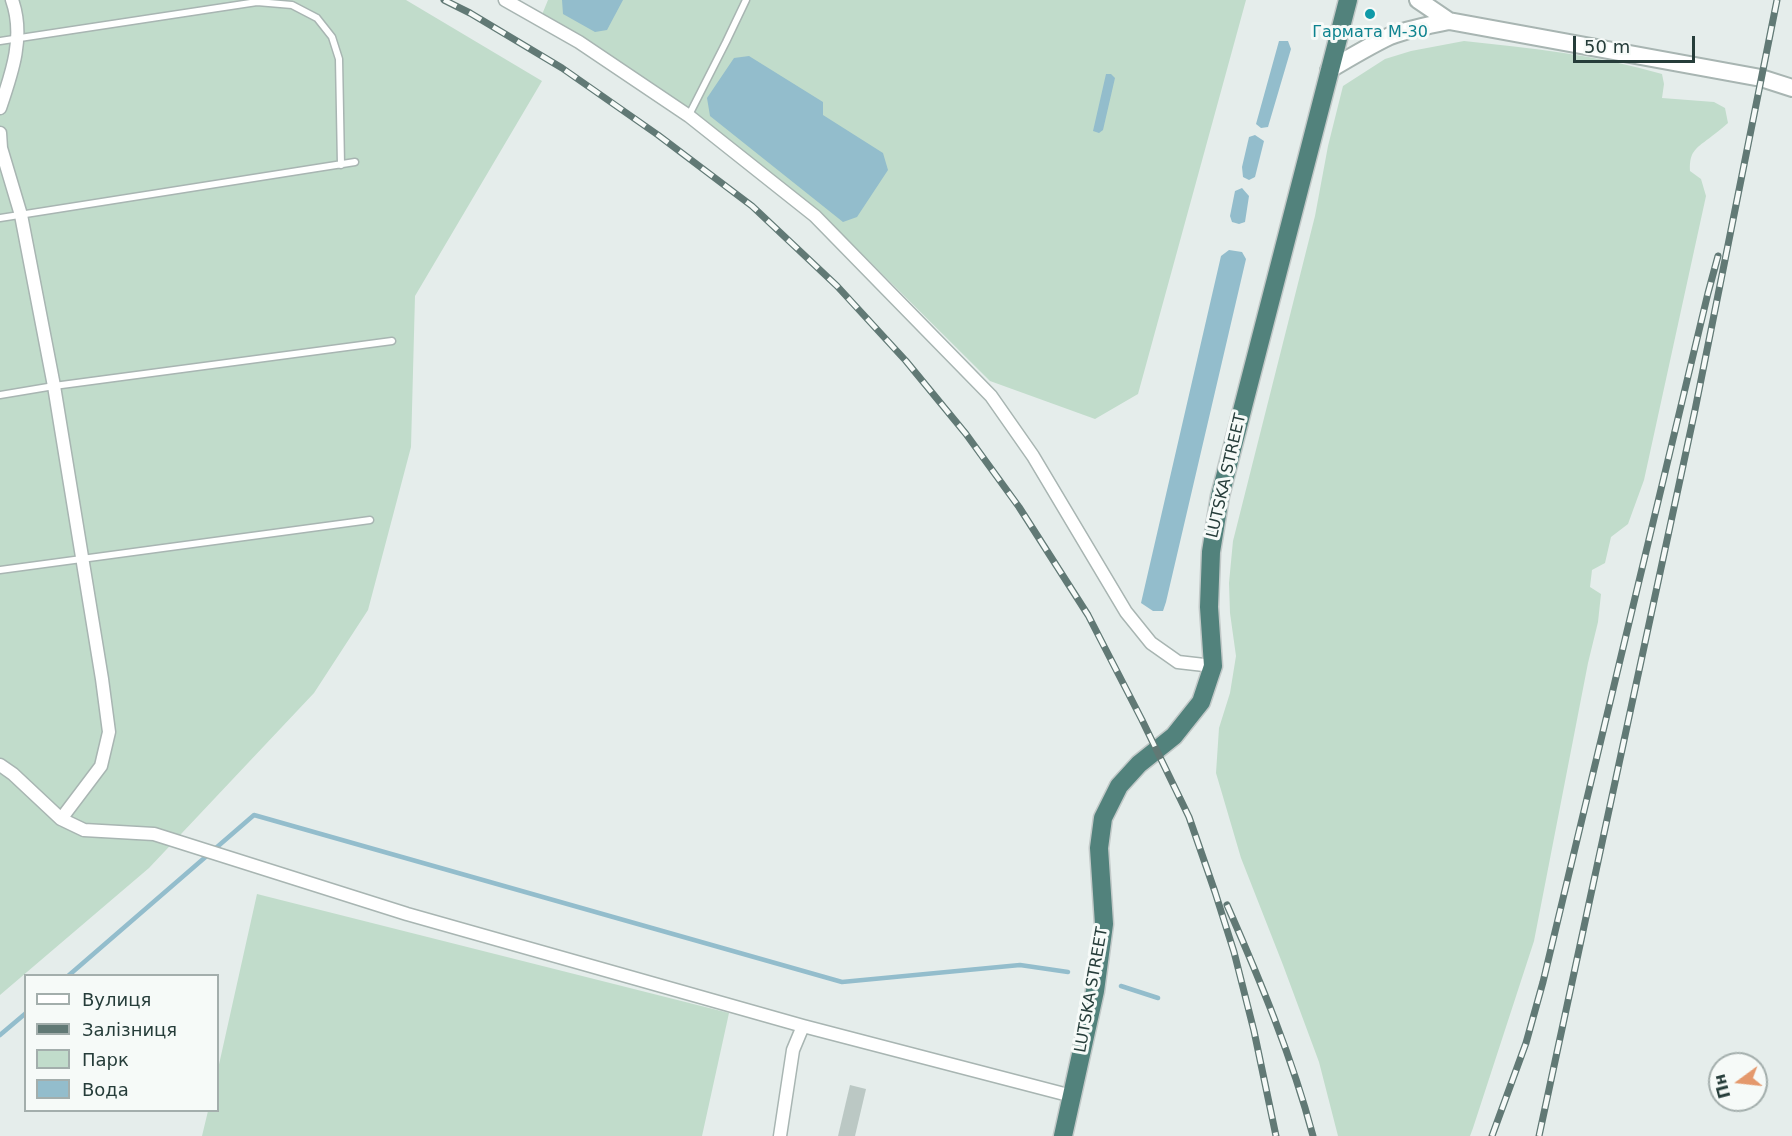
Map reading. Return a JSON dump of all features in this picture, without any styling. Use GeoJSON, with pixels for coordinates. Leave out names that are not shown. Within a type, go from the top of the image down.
{"type":"FeatureCollection","features":[{"type":"Feature","properties":{"kind":"highway","name":"LUTSKA STREET"},"geometry":{"type":"LineString","coordinates":[[1063,1136],[1095,991],[1104,924],[1099,848],[1103,818],[1119,786],[1139,764],[1174,736],[1201,702],[1213,666],[1209,607],[1211,552],[1220,496],[1348,0]]}},
{"type":"Feature","properties":{"kind":"street"},"geometry":{"type":"LineString","coordinates":[[0,108],[10,79],[18,38],[12,0]]}},
{"type":"Feature","properties":{"kind":"street"},"geometry":{"type":"LineString","coordinates":[[505,0],[579,42],[689,116],[815,216],[991,396],[1033,456],[1126,612],[1151,643],[1178,662],[1213,666]]}},
{"type":"Feature","properties":{"kind":"street"},"geometry":{"type":"LineString","coordinates":[[1418,0],[1449,21]]}},
{"type":"Feature","properties":{"kind":"street"},"geometry":{"type":"LineString","coordinates":[[1329,70],[1391,36],[1449,21],[1761,78],[1792,88]]}},
{"type":"Feature","properties":{"kind":"street"},"geometry":{"type":"LineString","coordinates":[[0,133],[1,148],[21,215],[54,386],[109,732],[100,766],[61,819]]}},
{"type":"Feature","properties":{"kind":"street"},"geometry":{"type":"LineString","coordinates":[[0,765],[13,774],[61,819],[84,831],[154,834],[408,914],[803,1026],[1072,1096]]}},
{"type":"Feature","properties":{"kind":"street"},"geometry":{"type":"LineString","coordinates":[[780,1136],[793,1050],[803,1026]]}},
{"type":"Feature","properties":{"kind":"lane"},"geometry":{"type":"LineString","coordinates":[[689,116],[746,0]]}},
{"type":"Feature","properties":{"kind":"lane"},"geometry":{"type":"LineString","coordinates":[[0,40],[257,2],[292,6],[317,18],[332,37],[339,59],[341,165]]}},
{"type":"Feature","properties":{"kind":"lane"},"geometry":{"type":"LineString","coordinates":[[0,218],[356,162]]}},
{"type":"Feature","properties":{"kind":"lane"},"geometry":{"type":"LineString","coordinates":[[0,395],[393,341]]}},
{"type":"Feature","properties":{"kind":"lane"},"geometry":{"type":"LineString","coordinates":[[0,570],[370,520]]}},
{"type":"Feature","properties":{"kind":"green space"},"geometry":{"type":"Polygon","coordinates":[[[0,0],[406,0],[542,81],[415,296],[411,447],[368,610],[314,693],[149,868],[0,995],[0,0]]]}},
{"type":"Feature","properties":{"kind":"green space"},"geometry":{"type":"Polygon","coordinates":[[[548,0],[1246,0],[1138,394],[1095,419],[990,381],[838,230],[695,116],[541,17],[548,0]]]}},
{"type":"Feature","properties":{"kind":"green space"},"geometry":{"type":"Polygon","coordinates":[[[1464,41],[1588,57],[1662,74],[1664,84],[1662,98],[1714,102],[1725,108],[1728,123],[1698,147],[1691,158],[1690,171],[1701,179],[1706,196],[1644,480],[1628,524],[1611,537],[1605,563],[1592,570],[1590,587],[1601,594],[1598,622],[1534,941],[1470,1136],[1338,1136],[1319,1062],[1241,858],[1216,773],[1219,728],[1230,693],[1236,656],[1230,613],[1229,583],[1233,541],[1315,216],[1328,146],[1343,86],[1385,59],[1411,51],[1464,41]]]}},
{"type":"Feature","properties":{"kind":"green space"},"geometry":{"type":"Polygon","coordinates":[[[257,894],[729,1013],[702,1136],[202,1136],[208,1112],[219,1112],[219,1065],[257,894]]]}},
{"type":"Feature","properties":{"kind":"water"},"geometry":{"type":"Polygon","coordinates":[[[562,0],[623,0],[607,30],[595,32],[563,14],[562,0]]]}},
{"type":"Feature","properties":{"kind":"water"},"geometry":{"type":"Polygon","coordinates":[[[1279,41],[1288,41],[1291,49],[1268,127],[1261,128],[1256,124],[1279,41]]]}},
{"type":"Feature","properties":{"kind":"water"},"geometry":{"type":"Polygon","coordinates":[[[749,56],[823,102],[823,115],[883,153],[888,170],[857,217],[843,222],[710,116],[707,98],[734,58],[749,56]]]}},
{"type":"Feature","properties":{"kind":"water"},"geometry":{"type":"Polygon","coordinates":[[[1106,74],[1111,74],[1115,78],[1103,130],[1099,133],[1093,131],[1106,74]]]}},
{"type":"Feature","properties":{"kind":"water"},"geometry":{"type":"Polygon","coordinates":[[[1255,135],[1264,141],[1255,177],[1249,180],[1243,177],[1242,167],[1249,137],[1255,135]]]}},
{"type":"Feature","properties":{"kind":"water"},"geometry":{"type":"Polygon","coordinates":[[[1242,188],[1249,196],[1245,222],[1239,224],[1232,222],[1230,216],[1235,191],[1242,188]]]}},
{"type":"Feature","properties":{"kind":"water"},"geometry":{"type":"Polygon","coordinates":[[[1229,250],[1242,252],[1246,259],[1166,602],[1163,611],[1153,611],[1141,603],[1221,256],[1229,250]]]}},
{"type":"Feature","properties":{"kind":"building"},"geometry":{"type":"Polygon","coordinates":[[[850,1085],[866,1089],[855,1136],[838,1136],[850,1085]]]}},
{"type":"Feature","properties":{"kind":"waterway"},"geometry":{"type":"LineString","coordinates":[[70,974],[254,815],[842,982],[1020,965],[1068,972]]}},
{"type":"Feature","properties":{"kind":"waterway"},"geometry":{"type":"LineString","coordinates":[[1121,986],[1158,998]]}},
{"type":"Feature","properties":{"kind":"waterway"},"geometry":{"type":"LineString","coordinates":[[0,1035],[24,1015]]}},
{"type":"Feature","properties":{"kind":"railway"},"geometry":{"type":"LineString","coordinates":[[444,0],[562,68],[658,135],[752,206],[837,286],[906,361],[966,434],[1019,507],[1088,615],[1189,817],[1234,952],[1254,1031],[1276,1136]]}},
{"type":"Feature","properties":{"kind":"railway"},"geometry":{"type":"LineString","coordinates":[[1539,1136],[1695,410],[1777,0]]}},
{"type":"Feature","properties":{"kind":"railway"},"geometry":{"type":"LineString","coordinates":[[1492,1136],[1526,1043],[1543,982],[1718,256]]}},
{"type":"Feature","properties":{"kind":"railway"},"geometry":{"type":"LineString","coordinates":[[1227,905],[1274,1019],[1305,1106],[1313,1136]]}},
{"type":"Feature","properties":{"kind":"place","name":"Гармата М-30"},"geometry":{"type":"Point","coordinates":[1370,14]}}]}
